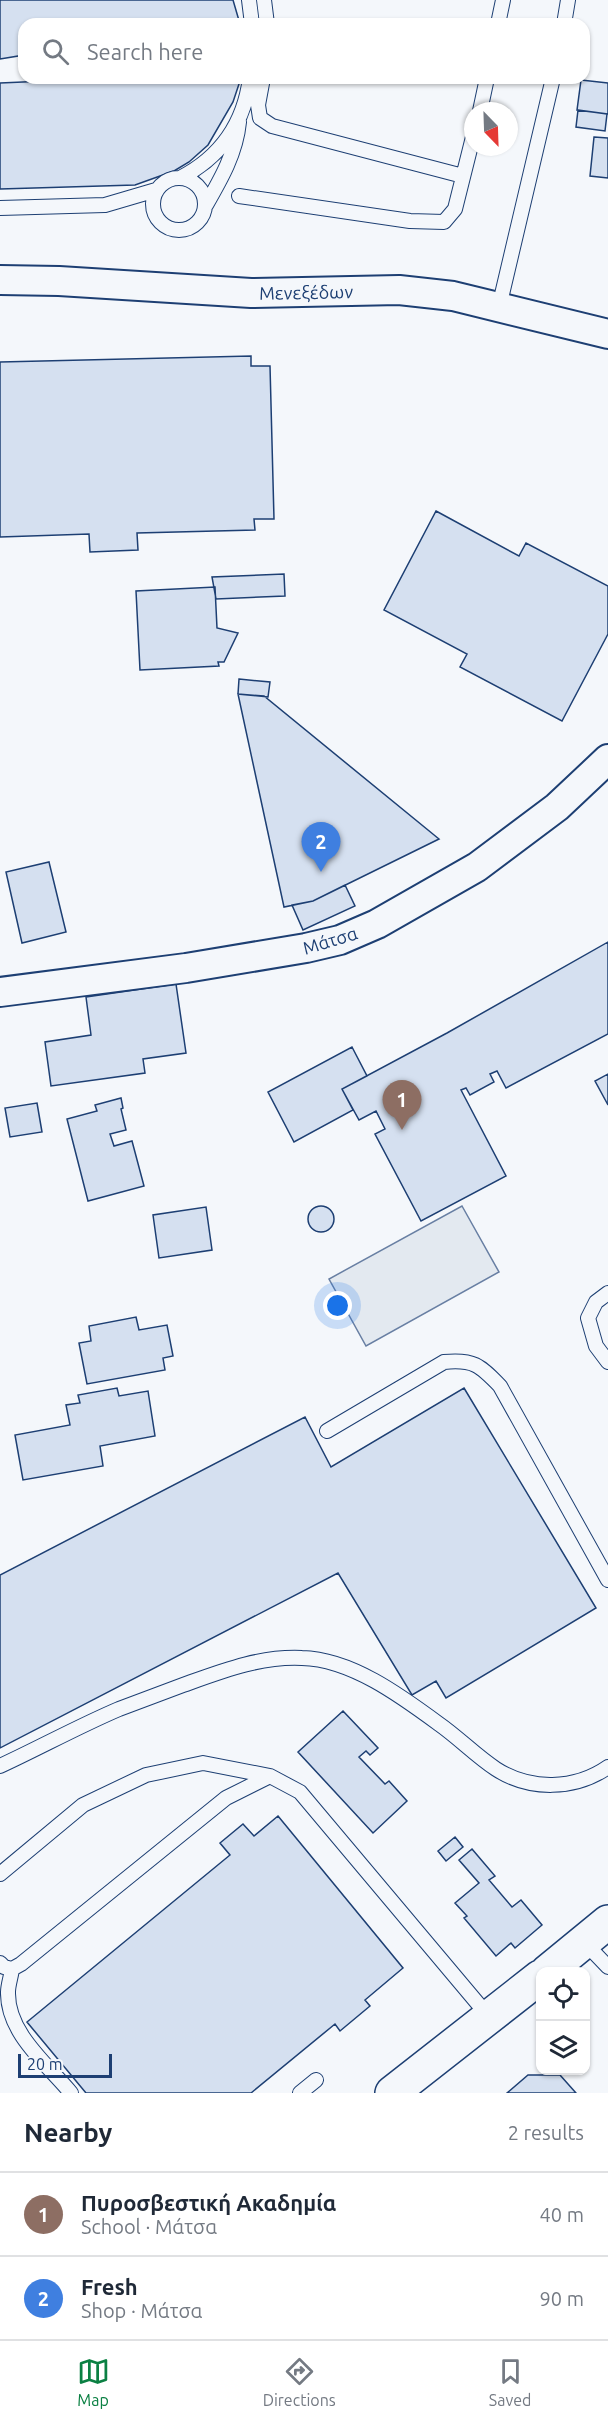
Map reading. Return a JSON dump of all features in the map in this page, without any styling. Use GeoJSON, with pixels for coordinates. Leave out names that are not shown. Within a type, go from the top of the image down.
{"type":"FeatureCollection","features":[{"type":"Feature","properties":{"kind":"street","name":"Μενεξέδων"},"geometry":{"type":"LineString","coordinates":[[0,280],[59,281],[251,292],[399,290],[453,296],[608,334]]}},
{"type":"Feature","properties":{"kind":"street","name":"Μάτσα"},"geometry":{"type":"LineString","coordinates":[[0,992],[186,968],[340,940],[377,924],[477,867],[557,807],[608,759]]}},
{"type":"Feature","properties":{"kind":"street"},"geometry":{"type":"LineString","coordinates":[[553,1967],[596,1932]]}},
{"type":"Feature","properties":{"kind":"street"},"geometry":{"type":"LineString","coordinates":[[392,2093],[536,1980]]}},
{"type":"Feature","properties":{"kind":"lane"},"geometry":{"type":"LineString","coordinates":[[249,0],[251,18]]}},
{"type":"Feature","properties":{"kind":"lane"},"geometry":{"type":"LineString","coordinates":[[264,0],[266,18]]}},
{"type":"Feature","properties":{"kind":"lane"},"geometry":{"type":"LineString","coordinates":[[499,18],[503,0]]}},
{"type":"Feature","properties":{"kind":"lane"},"geometry":{"type":"LineString","coordinates":[[565,18],[568,0]]}},
{"type":"Feature","properties":{"kind":"lane"},"geometry":{"type":"LineString","coordinates":[[156,190],[152,204],[153,210],[155,217],[165,227],[178,231],[191,228],[202,218],[206,205],[238,140],[239,120],[248,84]]}},
{"type":"Feature","properties":{"kind":"lane"},"geometry":{"type":"LineString","coordinates":[[262,84],[258,105],[260,118],[272,126],[463,176]]}},
{"type":"Feature","properties":{"kind":"lane"},"geometry":{"type":"LineString","coordinates":[[482,102],[486,84]]}},
{"type":"Feature","properties":{"kind":"lane"},"geometry":{"type":"LineString","coordinates":[[499,307],[552,84]]}},
{"type":"Feature","properties":{"kind":"lane"},"geometry":{"type":"LineString","coordinates":[[0,208],[105,205],[156,190],[166,180],[180,178],[200,167],[217,153],[239,120]]}},
{"type":"Feature","properties":{"kind":"lane"},"geometry":{"type":"LineString","coordinates":[[239,196],[410,220],[444,222],[455,209],[468,156]]}},
{"type":"Feature","properties":{"kind":"lane"},"geometry":{"type":"LineString","coordinates":[[180,178],[193,182],[202,192],[206,205]]}},
{"type":"Feature","properties":{"kind":"lane"},"geometry":{"type":"LineString","coordinates":[[608,1293],[596,1302],[588,1318],[596,1346],[608,1362]]}},
{"type":"Feature","properties":{"kind":"lane"},"geometry":{"type":"LineString","coordinates":[[327,1431],[444,1362],[463,1360],[477,1364],[500,1386],[608,1580]]}},
{"type":"Feature","properties":{"kind":"lane"},"geometry":{"type":"LineString","coordinates":[[0,1767],[118,1710],[231,1668],[273,1658],[304,1658],[338,1665],[384,1685],[440,1724],[496,1769],[515,1779],[536,1784],[557,1785],[598,1774],[608,1767]]}},
{"type":"Feature","properties":{"kind":"lane"},"geometry":{"type":"LineString","coordinates":[[0,1874],[82,1804],[146,1775],[203,1764],[270,1776],[300,1792],[490,2018]]}},
{"type":"Feature","properties":{"kind":"lane"},"geometry":{"type":"LineString","coordinates":[[71,2093],[17,2030],[10,2014],[6,1966],[21,1964],[226,1798],[270,1776]]}},
{"type":"Feature","properties":{"kind":"lane"},"geometry":{"type":"LineString","coordinates":[[596,1932],[608,1967]]}},
{"type":"Feature","properties":{"kind":"lane"},"geometry":{"type":"LineString","coordinates":[[300,2093],[316,2080]]}},
{"type":"Feature","properties":{"kind":"shaded area"},"geometry":{"type":"Polygon","coordinates":[[[462,1206],[499,1272],[366,1346],[329,1279],[462,1206]]]}},
{"type":"Feature","properties":{"kind":"building"},"geometry":{"type":"Polygon","coordinates":[[[0,0],[233,0],[238,18],[18,18],[18,56],[0,59],[0,0]]]}},
{"type":"Feature","properties":{"kind":"building"},"geometry":{"type":"Polygon","coordinates":[[[590,81],[608,83],[608,114],[577,110],[580,84],[590,84],[590,81]]]}},
{"type":"Feature","properties":{"kind":"building"},"geometry":{"type":"Polygon","coordinates":[[[0,83],[239,84],[233,102],[208,145],[189,162],[174,171],[135,185],[0,189],[0,83]]]}},
{"type":"Feature","properties":{"kind":"building"},"geometry":{"type":"Polygon","coordinates":[[[578,110],[607,114],[605,131],[576,127],[578,110]]]}},
{"type":"Feature","properties":{"kind":"building"},"geometry":{"type":"Polygon","coordinates":[[[594,137],[608,138],[608,178],[590,176],[594,137]]]}},
{"type":"Feature","properties":{"kind":"building"},"geometry":{"type":"Polygon","coordinates":[[[251,356],[251,366],[270,366],[274,519],[254,519],[255,530],[137,533],[138,550],[90,552],[89,534],[0,537],[0,362],[251,356]]]}},
{"type":"Feature","properties":{"kind":"building"},"geometry":{"type":"Polygon","coordinates":[[[436,511],[519,556],[526,543],[608,586],[608,634],[562,721],[460,667],[467,654],[384,610],[436,511]]]}},
{"type":"Feature","properties":{"kind":"building"},"geometry":{"type":"Polygon","coordinates":[[[284,574],[285,596],[216,599],[212,577],[284,574]]]}},
{"type":"Feature","properties":{"kind":"building"},"geometry":{"type":"Polygon","coordinates":[[[215,587],[217,628],[238,633],[224,662],[218,662],[219,666],[140,670],[136,591],[215,587]]]}},
{"type":"Feature","properties":{"kind":"building"},"geometry":{"type":"Polygon","coordinates":[[[239,679],[270,682],[268,697],[238,694],[239,679]]]}},
{"type":"Feature","properties":{"kind":"building"},"geometry":{"type":"Polygon","coordinates":[[[238,694],[264,696],[439,839],[313,901],[284,907],[238,694]]]}},
{"type":"Feature","properties":{"kind":"building"},"geometry":{"type":"Polygon","coordinates":[[[49,862],[66,932],[22,943],[6,872],[49,862]]]}},
{"type":"Feature","properties":{"kind":"building"},"geometry":{"type":"Polygon","coordinates":[[[345,885],[355,906],[303,930],[292,905],[313,901],[345,885]]]}},
{"type":"Feature","properties":{"kind":"building"},"geometry":{"type":"Polygon","coordinates":[[[608,942],[608,1034],[506,1088],[497,1071],[490,1074],[494,1082],[470,1095],[466,1088],[461,1090],[506,1176],[421,1221],[375,1134],[385,1129],[376,1111],[359,1120],[342,1089],[608,942]]]}},
{"type":"Feature","properties":{"kind":"building"},"geometry":{"type":"Polygon","coordinates":[[[176,984],[186,1053],[143,1059],[145,1073],[51,1086],[45,1042],[91,1035],[86,997],[176,984]]]}},
{"type":"Feature","properties":{"kind":"building"},"geometry":{"type":"Polygon","coordinates":[[[352,1047],[367,1076],[342,1089],[353,1110],[294,1142],[268,1092],[352,1047]]]}},
{"type":"Feature","properties":{"kind":"building"},"geometry":{"type":"Polygon","coordinates":[[[608,1074],[608,1105],[595,1081],[608,1074]]]}},
{"type":"Feature","properties":{"kind":"building"},"geometry":{"type":"Polygon","coordinates":[[[121,1098],[126,1130],[110,1134],[114,1146],[132,1141],[144,1186],[88,1201],[67,1119],[97,1111],[95,1105],[121,1098]]]}},
{"type":"Feature","properties":{"kind":"building"},"geometry":{"type":"Polygon","coordinates":[[[37,1103],[42,1132],[10,1137],[5,1108],[37,1103]]]}},
{"type":"Feature","properties":{"kind":"building"},"geometry":{"type":"Polygon","coordinates":[[[321,1206],[330,1210],[334,1219],[330,1228],[321,1232],[312,1228],[308,1219],[312,1210],[321,1206]]]}},
{"type":"Feature","properties":{"kind":"building"},"geometry":{"type":"Polygon","coordinates":[[[206,1207],[212,1250],[159,1258],[153,1215],[206,1207]]]}},
{"type":"Feature","properties":{"kind":"building"},"geometry":{"type":"Polygon","coordinates":[[[136,1317],[139,1330],[167,1325],[173,1356],[163,1358],[165,1370],[87,1384],[79,1343],[91,1341],[89,1326],[136,1317]]]}},
{"type":"Feature","properties":{"kind":"building"},"geometry":{"type":"Polygon","coordinates":[[[117,1388],[119,1396],[148,1391],[155,1436],[100,1446],[103,1466],[23,1480],[15,1435],[70,1425],[66,1405],[80,1403],[78,1395],[117,1388]]]}},
{"type":"Feature","properties":{"kind":"building"},"geometry":{"type":"Polygon","coordinates":[[[464,1388],[596,1608],[446,1698],[436,1681],[412,1695],[338,1573],[0,1748],[0,1575],[305,1417],[331,1467],[464,1388]]]}},
{"type":"Feature","properties":{"kind":"building"},"geometry":{"type":"Polygon","coordinates":[[[343,1711],[378,1748],[370,1755],[366,1751],[359,1757],[385,1784],[389,1781],[407,1801],[373,1833],[298,1752],[343,1711]]]}},
{"type":"Feature","properties":{"kind":"building"},"geometry":{"type":"Polygon","coordinates":[[[278,1816],[403,1968],[365,2000],[370,2006],[340,2031],[335,2024],[251,2093],[86,2093],[27,2022],[230,1855],[220,1843],[243,1824],[254,1836],[278,1816]]]}},
{"type":"Feature","properties":{"kind":"building"},"geometry":{"type":"Polygon","coordinates":[[[455,1837],[463,1847],[446,1861],[438,1851],[455,1837]]]}},
{"type":"Feature","properties":{"kind":"building"},"geometry":{"type":"Polygon","coordinates":[[[472,1849],[495,1876],[489,1880],[512,1907],[521,1900],[542,1925],[515,1948],[511,1943],[496,1956],[464,1918],[467,1916],[455,1903],[479,1883],[459,1860],[472,1849]]]}},
{"type":"Feature","properties":{"kind":"building"},"geometry":{"type":"Polygon","coordinates":[[[528,2075],[560,2075],[576,2093],[507,2093],[528,2075]]]}},
{"type":"Feature","properties":{"kind":"place","name":"Fresh"},"geometry":{"type":"Point","coordinates":[321,872]}},
{"type":"Feature","properties":{"kind":"place","name":"Πυροσβεστική Ακαδημία"},"geometry":{"type":"Point","coordinates":[402,1130]}}]}
